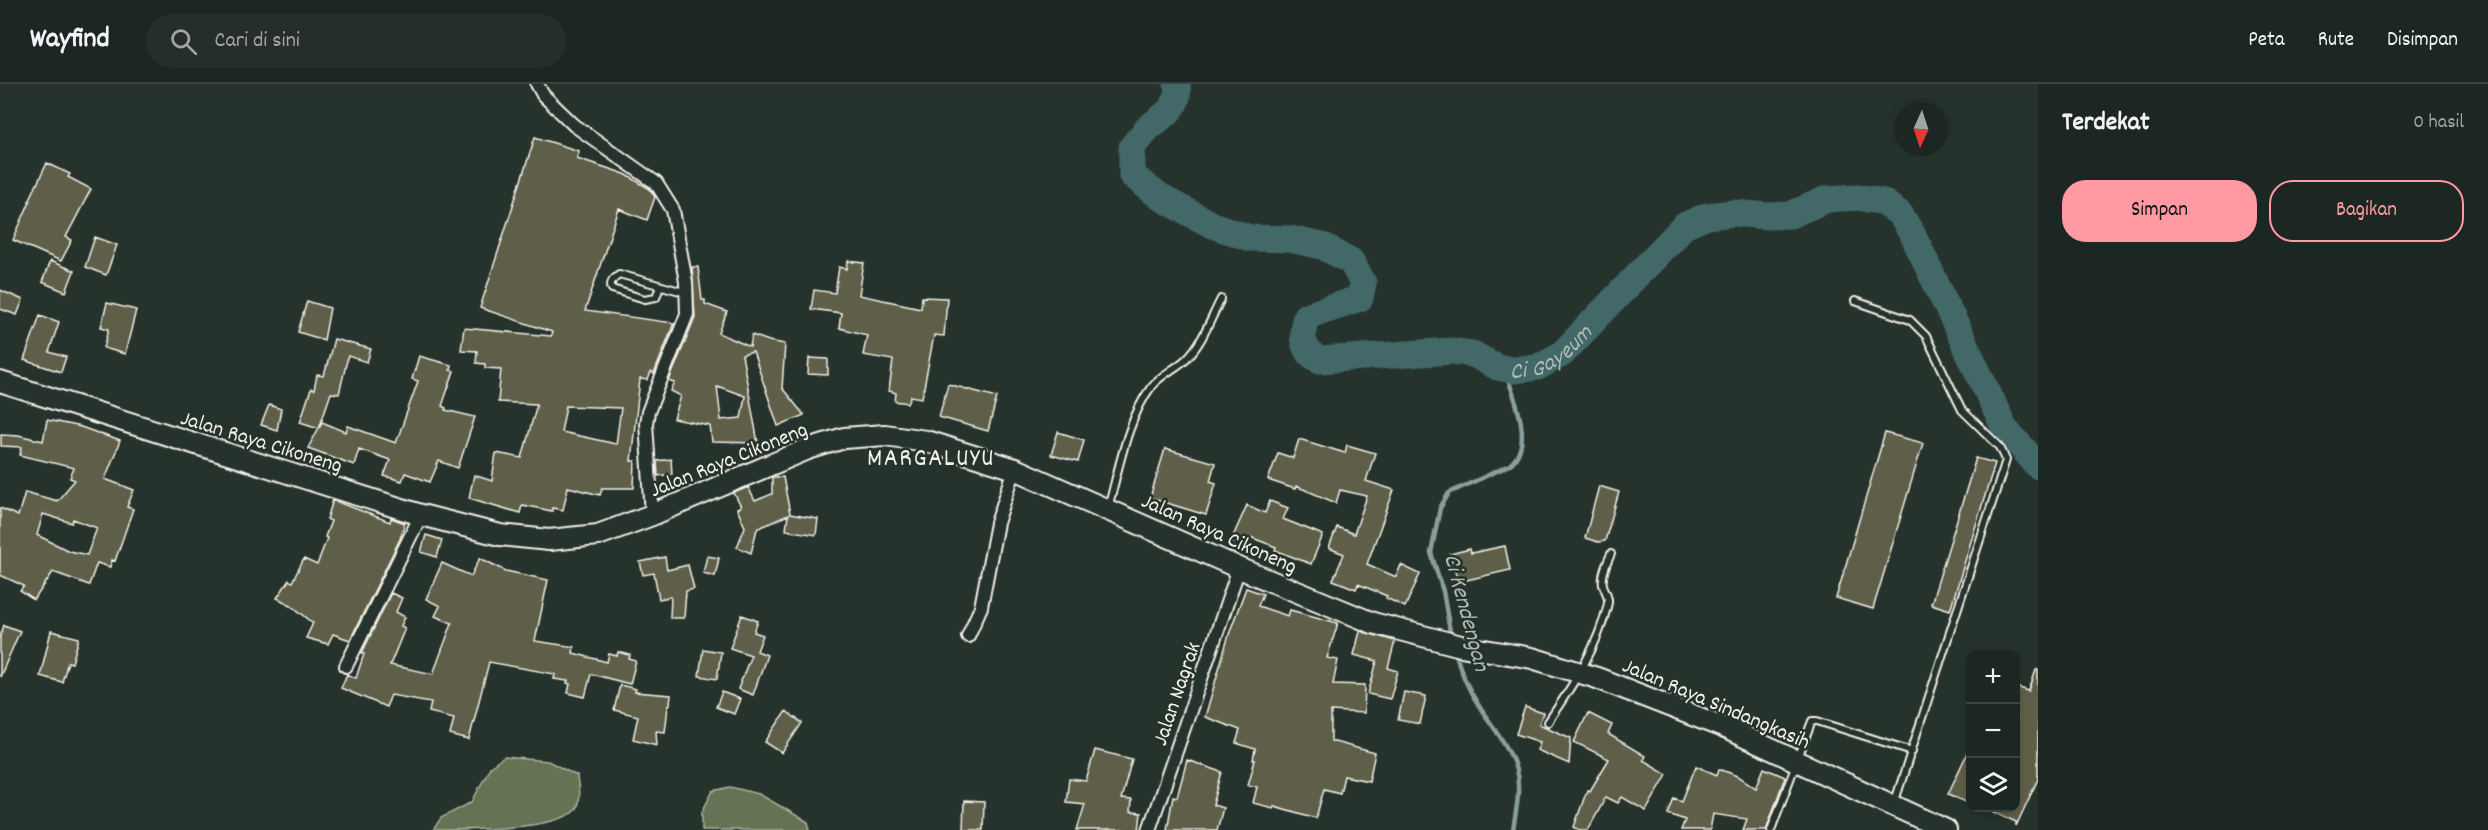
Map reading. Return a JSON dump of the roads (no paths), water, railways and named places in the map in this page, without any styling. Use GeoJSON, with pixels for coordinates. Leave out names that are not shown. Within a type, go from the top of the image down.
{"type":"FeatureCollection","features":[{"type":"Feature","properties":{"kind":"highway","name":"Jalan Raya Cikoneng"},"geometry":{"type":"LineString","coordinates":[[0,382],[421,515],[500,535],[549,540],[598,535],[652,515],[808,449],[844,438],[885,435],[926,441],[1015,469],[1239,568],[1373,623],[1461,646]]}},
{"type":"Feature","properties":{"kind":"highway","name":"Jalan Raya Sindangkasih"},"geometry":{"type":"LineString","coordinates":[[1461,646],[1532,658],[1581,672],[1723,727],[1894,805],[1933,827]]}},
{"type":"Feature","properties":{"kind":"street"},"geometry":{"type":"LineString","coordinates":[[537,84],[543,95],[574,125],[656,183],[673,210],[687,293],[687,314],[648,412],[646,423],[652,515]]}},
{"type":"Feature","properties":{"kind":"street"},"geometry":{"type":"LineString","coordinates":[[968,636],[981,607],[997,523],[1015,469]]}},
{"type":"Feature","properties":{"kind":"street"},"geometry":{"type":"LineString","coordinates":[[346,666],[421,515]]}},
{"type":"Feature","properties":{"kind":"street","name":"Jalan Nagrak"},"geometry":{"type":"LineString","coordinates":[[1149,830],[1239,568]]}},
{"type":"Feature","properties":{"kind":"lane"},"geometry":{"type":"LineString","coordinates":[[660,286],[656,297],[645,299],[612,289],[610,285],[612,279],[619,274],[687,293]]}},
{"type":"Feature","properties":{"kind":"lane"},"geometry":{"type":"LineString","coordinates":[[1108,509],[1139,407],[1152,386],[1164,374],[1186,360],[1198,346],[1221,298]]}},
{"type":"Feature","properties":{"kind":"lane"},"geometry":{"type":"LineString","coordinates":[[1855,301],[1910,320],[1926,336],[1962,410],[2000,447],[2006,460],[1894,805]]}},
{"type":"Feature","properties":{"kind":"lane"},"geometry":{"type":"LineString","coordinates":[[1548,722],[1581,672],[1607,610],[1608,598],[1603,585],[1603,576],[1611,554]]}},
{"type":"Feature","properties":{"kind":"lane"},"geometry":{"type":"LineString","coordinates":[[1771,830],[1810,723],[1814,720],[1912,751]]}},
{"type":"Feature","properties":{"kind":"waterway","name":"Ci Gayeum"},"geometry":{"type":"LineString","coordinates":[[1177,84],[1176,100],[1173,106],[1147,129],[1132,147],[1132,175],[1160,197],[1212,225],[1250,238],[1290,239],[1322,246],[1351,261],[1363,283],[1360,298],[1306,316],[1303,329],[1305,347],[1320,360],[1452,351],[1473,354],[1497,367],[1514,370],[1538,367],[1562,354],[1684,226],[1707,216],[1734,213],[1790,215],[1827,199],[1858,197],[1883,202],[1900,214],[1913,235],[2004,427],[2038,466]]}},
{"type":"Feature","properties":{"kind":"waterway","name":"Ci Kendengan"},"geometry":{"type":"LineString","coordinates":[[1451,637],[1443,591],[1431,553],[1440,508],[1449,493],[1508,466],[1517,457],[1521,446],[1520,419],[1504,368]]}},
{"type":"Feature","properties":{"kind":"waterway","name":"Ci Kendengan"},"geometry":{"type":"LineString","coordinates":[[1455,651],[1471,693],[1505,745],[1516,770],[1518,792],[1513,830]]}},
{"type":"Feature","properties":{"kind":"district","name":"MARGALUYU"},"geometry":{"type":"Point","coordinates":[931,456]}}]}
